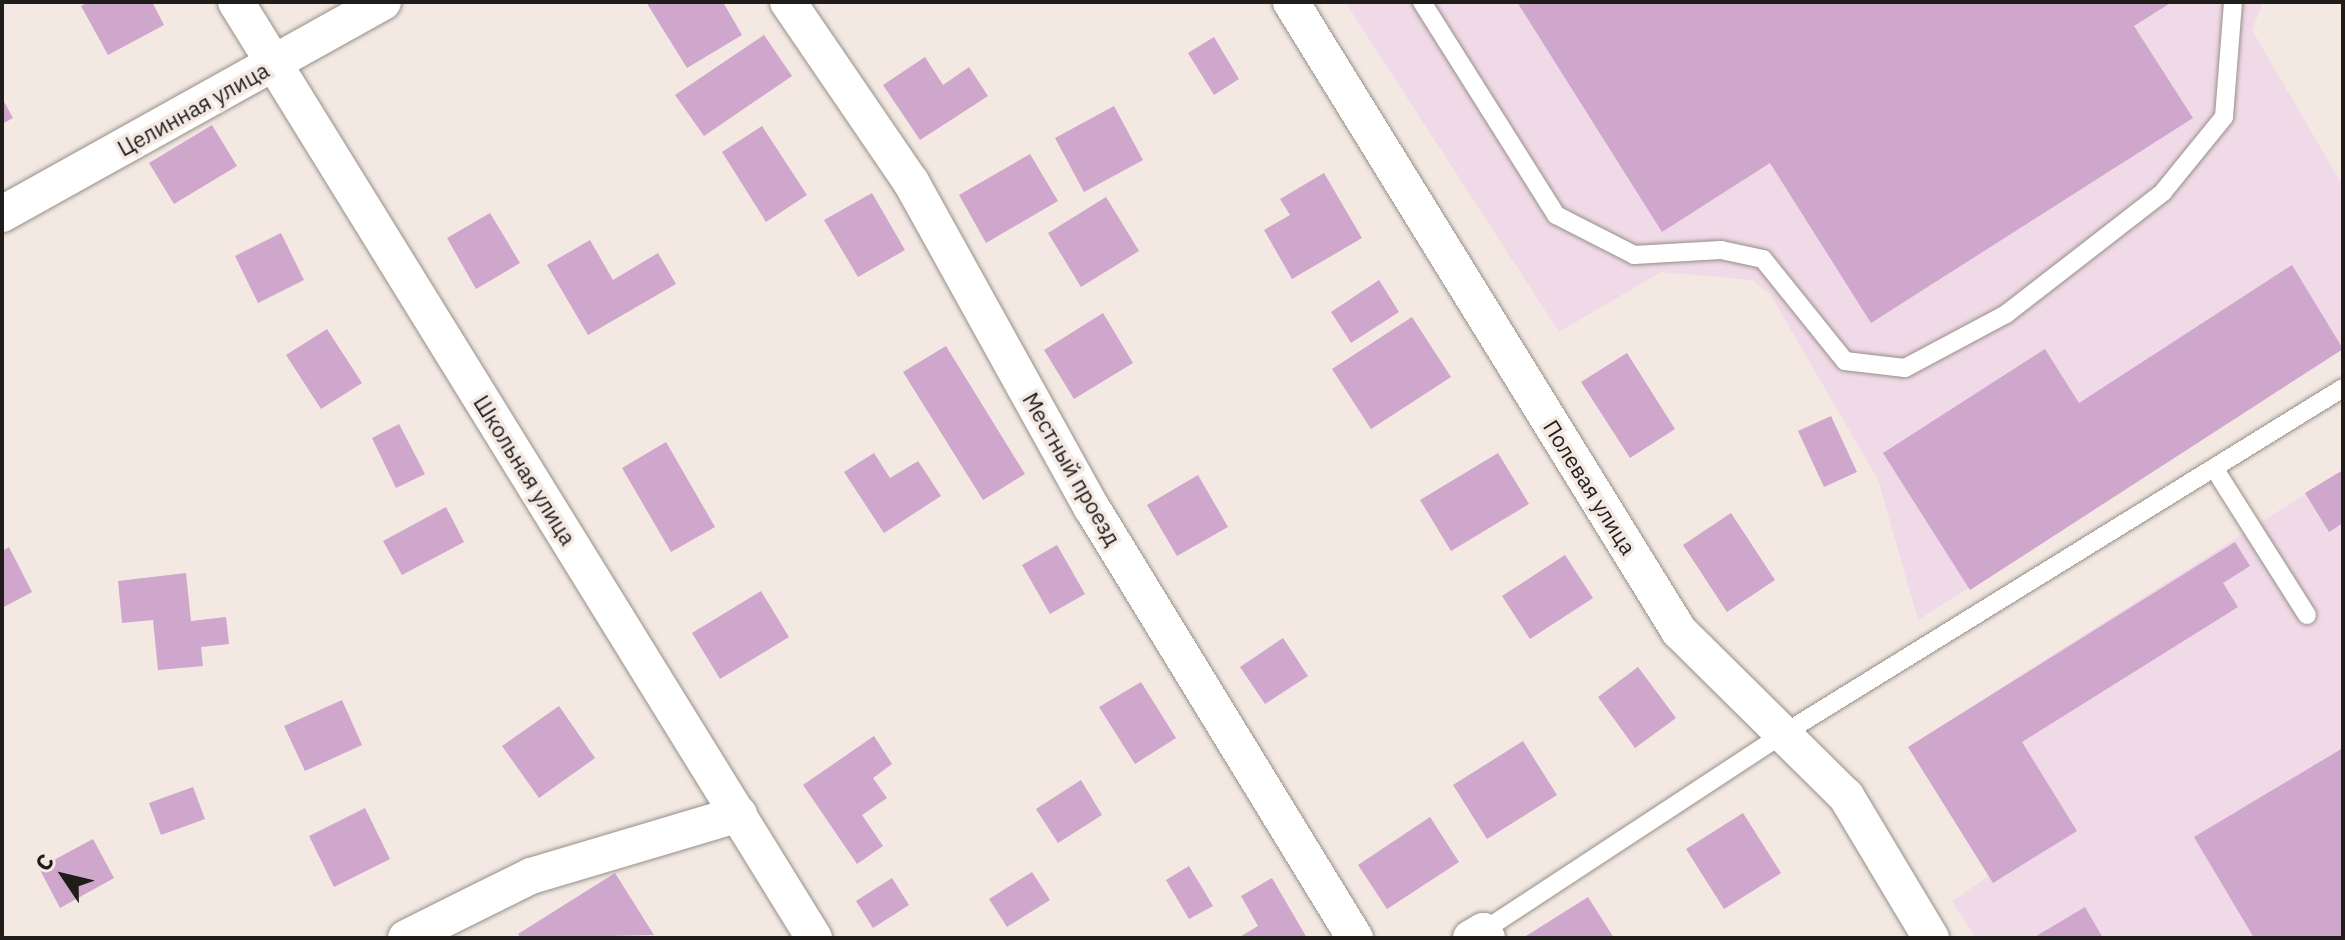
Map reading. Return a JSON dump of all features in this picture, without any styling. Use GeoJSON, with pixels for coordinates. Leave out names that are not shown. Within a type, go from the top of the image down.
{"type":"FeatureCollection","features":[{"type":"Feature","properties":{"kind":"street","name":"Школьная улица"},"geometry":{"type":"LineString","coordinates":[[236,2],[814,938]]}},
{"type":"Feature","properties":{"kind":"street","name":"Целинная улица"},"geometry":{"type":"LineString","coordinates":[[2,214],[383,2]]}},
{"type":"Feature","properties":{"kind":"street","name":"Местный проезд"},"geometry":{"type":"LineString","coordinates":[[788,2],[911,182],[1092,508],[1355,938]]}},
{"type":"Feature","properties":{"kind":"street","name":"Полевая улица"},"geometry":{"type":"LineString","coordinates":[[1291,2],[1679,631],[1846,796],[1931,938]]}},
{"type":"Feature","properties":{"kind":"street"},"geometry":{"type":"LineString","coordinates":[[406,938],[531,876],[739,814]]}},
{"type":"Feature","properties":{"kind":"lane"},"geometry":{"type":"LineString","coordinates":[[1422,2],[1556,215],[1634,255],[1721,250],[1763,259],[1845,361],[1905,368],[2006,314],[2163,192],[2224,117],[2233,2]]}},
{"type":"Feature","properties":{"kind":"lane"},"geometry":{"type":"LineString","coordinates":[[1480,936],[1783,734],[2343,388]]}},
{"type":"Feature","properties":{"kind":"lane"},"geometry":{"type":"LineString","coordinates":[[2214,468],[2307,615]]}},
{"type":"Feature","properties":{"kind":"shaded area"},"geometry":{"type":"Polygon","coordinates":[[[1345,2],[2263,2],[2252,30],[2343,186],[2343,349],[1918,620],[1878,480],[1770,294],[1752,280],[1661,272],[1559,332],[1345,2]]]}},
{"type":"Feature","properties":{"kind":"shaded area"},"geometry":{"type":"Polygon","coordinates":[[[2343,470],[2343,938],[1976,938],[1952,901],[1989,876],[1908,747],[2343,470]]]}},
{"type":"Feature","properties":{"kind":"building"},"geometry":{"type":"Polygon","coordinates":[[[88,2],[152,2],[164,25],[108,55],[81,6],[88,2]]]}},
{"type":"Feature","properties":{"kind":"building"},"geometry":{"type":"Polygon","coordinates":[[[646,2],[723,2],[742,35],[687,68],[646,2]]]}},
{"type":"Feature","properties":{"kind":"building"},"geometry":{"type":"Polygon","coordinates":[[[1517,2],[2172,2],[2134,26],[2193,118],[1871,323],[1770,163],[1662,232],[1517,2]]]}},
{"type":"Feature","properties":{"kind":"building"},"geometry":{"type":"Polygon","coordinates":[[[764,35],[792,76],[704,136],[675,95],[764,35]]]}},
{"type":"Feature","properties":{"kind":"building"},"geometry":{"type":"Polygon","coordinates":[[[1214,37],[1239,79],[1214,95],[1188,53],[1214,37]]]}},
{"type":"Feature","properties":{"kind":"building"},"geometry":{"type":"Polygon","coordinates":[[[925,57],[943,85],[969,67],[988,96],[920,140],[883,85],[925,57]]]}},
{"type":"Feature","properties":{"kind":"building"},"geometry":{"type":"Polygon","coordinates":[[[2,98],[13,118],[2,124],[2,98]]]}},
{"type":"Feature","properties":{"kind":"building"},"geometry":{"type":"Polygon","coordinates":[[[1114,106],[1143,160],[1084,192],[1055,138],[1114,106]]]}},
{"type":"Feature","properties":{"kind":"building"},"geometry":{"type":"Polygon","coordinates":[[[212,125],[237,166],[174,204],[149,163],[212,125]]]}},
{"type":"Feature","properties":{"kind":"building"},"geometry":{"type":"Polygon","coordinates":[[[762,126],[807,195],[766,222],[722,152],[762,126]]]}},
{"type":"Feature","properties":{"kind":"building"},"geometry":{"type":"Polygon","coordinates":[[[1030,154],[1058,201],[986,243],[959,195],[1030,154]]]}},
{"type":"Feature","properties":{"kind":"building"},"geometry":{"type":"Polygon","coordinates":[[[1324,173],[1362,238],[1292,279],[1264,230],[1290,215],[1280,199],[1324,173]]]}},
{"type":"Feature","properties":{"kind":"building"},"geometry":{"type":"Polygon","coordinates":[[[872,193],[905,250],[858,277],[824,220],[872,193]]]}},
{"type":"Feature","properties":{"kind":"building"},"geometry":{"type":"Polygon","coordinates":[[[1106,197],[1139,251],[1081,287],[1048,233],[1106,197]]]}},
{"type":"Feature","properties":{"kind":"building"},"geometry":{"type":"Polygon","coordinates":[[[490,213],[520,263],[476,289],[447,238],[490,213]]]}},
{"type":"Feature","properties":{"kind":"building"},"geometry":{"type":"Polygon","coordinates":[[[281,233],[304,280],[258,303],[235,256],[281,233]]]}},
{"type":"Feature","properties":{"kind":"building"},"geometry":{"type":"Polygon","coordinates":[[[590,240],[613,280],[658,253],[676,284],[588,335],[547,265],[590,240]]]}},
{"type":"Feature","properties":{"kind":"building"},"geometry":{"type":"Polygon","coordinates":[[[2292,265],[2343,349],[1970,590],[1883,453],[2045,349],[2079,403],[2292,265]]]}},
{"type":"Feature","properties":{"kind":"building"},"geometry":{"type":"Polygon","coordinates":[[[1379,280],[1399,312],[1351,343],[1331,312],[1379,280]]]}},
{"type":"Feature","properties":{"kind":"building"},"geometry":{"type":"Polygon","coordinates":[[[1103,313],[1133,363],[1074,399],[1044,350],[1103,313]]]}},
{"type":"Feature","properties":{"kind":"building"},"geometry":{"type":"Polygon","coordinates":[[[1412,317],[1451,377],[1371,429],[1332,369],[1412,317]]]}},
{"type":"Feature","properties":{"kind":"building"},"geometry":{"type":"Polygon","coordinates":[[[327,329],[362,383],[321,409],[286,355],[327,329]]]}},
{"type":"Feature","properties":{"kind":"building"},"geometry":{"type":"Polygon","coordinates":[[[946,346],[1025,474],[983,500],[903,372],[946,346]]]}},
{"type":"Feature","properties":{"kind":"building"},"geometry":{"type":"Polygon","coordinates":[[[1627,353],[1675,429],[1630,458],[1581,382],[1627,353]]]}},
{"type":"Feature","properties":{"kind":"building"},"geometry":{"type":"Polygon","coordinates":[[[1831,416],[1857,472],[1824,487],[1798,431],[1831,416]]]}},
{"type":"Feature","properties":{"kind":"building"},"geometry":{"type":"Polygon","coordinates":[[[399,424],[425,474],[396,488],[372,438],[399,424]]]}},
{"type":"Feature","properties":{"kind":"building"},"geometry":{"type":"Polygon","coordinates":[[[666,442],[715,527],[671,552],[622,468],[666,442]]]}},
{"type":"Feature","properties":{"kind":"building"},"geometry":{"type":"Polygon","coordinates":[[[874,453],[890,478],[918,461],[941,496],[884,533],[844,472],[874,453]]]}},
{"type":"Feature","properties":{"kind":"building"},"geometry":{"type":"Polygon","coordinates":[[[1498,453],[1529,504],[1451,551],[1420,500],[1498,453]]]}},
{"type":"Feature","properties":{"kind":"building"},"geometry":{"type":"Polygon","coordinates":[[[2343,470],[2343,523],[2329,532],[2305,493],[2343,470]]]}},
{"type":"Feature","properties":{"kind":"building"},"geometry":{"type":"Polygon","coordinates":[[[1198,475],[1228,527],[1177,556],[1147,505],[1198,475]]]}},
{"type":"Feature","properties":{"kind":"building"},"geometry":{"type":"Polygon","coordinates":[[[446,507],[464,542],[402,575],[383,541],[446,507]]]}},
{"type":"Feature","properties":{"kind":"building"},"geometry":{"type":"Polygon","coordinates":[[[1731,513],[1775,580],[1727,612],[1683,545],[1731,513]]]}},
{"type":"Feature","properties":{"kind":"building"},"geometry":{"type":"Polygon","coordinates":[[[2235,542],[2250,566],[2223,583],[2238,607],[2022,742],[2077,831],[1993,883],[1908,747],[2235,542]]]}},
{"type":"Feature","properties":{"kind":"building"},"geometry":{"type":"Polygon","coordinates":[[[1057,545],[1085,594],[1050,614],[1022,565],[1057,545]]]}},
{"type":"Feature","properties":{"kind":"building"},"geometry":{"type":"Polygon","coordinates":[[[9,547],[32,592],[2,608],[2,551],[9,547]]]}},
{"type":"Feature","properties":{"kind":"building"},"geometry":{"type":"Polygon","coordinates":[[[1565,555],[1593,598],[1530,639],[1502,596],[1565,555]]]}},
{"type":"Feature","properties":{"kind":"building"},"geometry":{"type":"Polygon","coordinates":[[[186,573],[191,621],[226,617],[229,644],[201,647],[203,666],[158,670],[153,620],[122,623],[118,581],[186,573]]]}},
{"type":"Feature","properties":{"kind":"building"},"geometry":{"type":"Polygon","coordinates":[[[761,591],[789,637],[720,679],[692,633],[761,591]]]}},
{"type":"Feature","properties":{"kind":"building"},"geometry":{"type":"Polygon","coordinates":[[[1283,638],[1308,676],[1265,704],[1240,667],[1283,638]]]}},
{"type":"Feature","properties":{"kind":"building"},"geometry":{"type":"Polygon","coordinates":[[[1638,667],[1676,718],[1635,748],[1598,697],[1638,667]]]}},
{"type":"Feature","properties":{"kind":"building"},"geometry":{"type":"Polygon","coordinates":[[[1141,682],[1176,738],[1135,764],[1099,707],[1141,682]]]}},
{"type":"Feature","properties":{"kind":"building"},"geometry":{"type":"Polygon","coordinates":[[[342,700],[362,745],[305,771],[284,726],[342,700]]]}},
{"type":"Feature","properties":{"kind":"building"},"geometry":{"type":"Polygon","coordinates":[[[559,706],[595,758],[539,798],[502,746],[559,706]]]}},
{"type":"Feature","properties":{"kind":"building"},"geometry":{"type":"Polygon","coordinates":[[[874,736],[892,764],[873,778],[887,798],[862,815],[883,846],[857,864],[803,785],[874,736]]]}},
{"type":"Feature","properties":{"kind":"building"},"geometry":{"type":"Polygon","coordinates":[[[1523,741],[1557,795],[1487,839],[1453,785],[1523,741]]]}},
{"type":"Feature","properties":{"kind":"building"},"geometry":{"type":"Polygon","coordinates":[[[2343,748],[2343,938],[2254,938],[2194,837],[2343,748]]]}},
{"type":"Feature","properties":{"kind":"building"},"geometry":{"type":"Polygon","coordinates":[[[1081,780],[1102,815],[1058,843],[1036,809],[1081,780]]]}},
{"type":"Feature","properties":{"kind":"building"},"geometry":{"type":"Polygon","coordinates":[[[193,787],[205,819],[161,835],[149,803],[193,787]]]}},
{"type":"Feature","properties":{"kind":"building"},"geometry":{"type":"Polygon","coordinates":[[[365,808],[390,859],[334,887],[309,836],[365,808]]]}},
{"type":"Feature","properties":{"kind":"building"},"geometry":{"type":"Polygon","coordinates":[[[1743,813],[1781,873],[1724,909],[1686,849],[1743,813]]]}},
{"type":"Feature","properties":{"kind":"building"},"geometry":{"type":"Polygon","coordinates":[[[1430,817],[1459,862],[1387,909],[1358,865],[1430,817]]]}},
{"type":"Feature","properties":{"kind":"building"},"geometry":{"type":"Polygon","coordinates":[[[93,839],[114,878],[60,908],[39,868],[93,839]]]}},
{"type":"Feature","properties":{"kind":"building"},"geometry":{"type":"Polygon","coordinates":[[[1189,866],[1213,906],[1189,919],[1166,880],[1189,866]]]}},
{"type":"Feature","properties":{"kind":"building"},"geometry":{"type":"Polygon","coordinates":[[[1032,872],[1050,900],[1007,927],[989,899],[1032,872]]]}},
{"type":"Feature","properties":{"kind":"building"},"geometry":{"type":"Polygon","coordinates":[[[615,873],[654,935],[521,938],[518,934],[615,873]]]}},
{"type":"Feature","properties":{"kind":"building"},"geometry":{"type":"Polygon","coordinates":[[[892,878],[909,905],[873,928],[856,901],[892,878]]]}},
{"type":"Feature","properties":{"kind":"building"},"geometry":{"type":"Polygon","coordinates":[[[1272,878],[1307,938],[1238,938],[1258,926],[1241,896],[1272,878]]]}},
{"type":"Feature","properties":{"kind":"building"},"geometry":{"type":"Polygon","coordinates":[[[1588,897],[1614,938],[1523,938],[1588,897]]]}},
{"type":"Feature","properties":{"kind":"building"},"geometry":{"type":"Polygon","coordinates":[[[2085,907],[2103,938],[2033,938],[2085,907]]]}}]}
